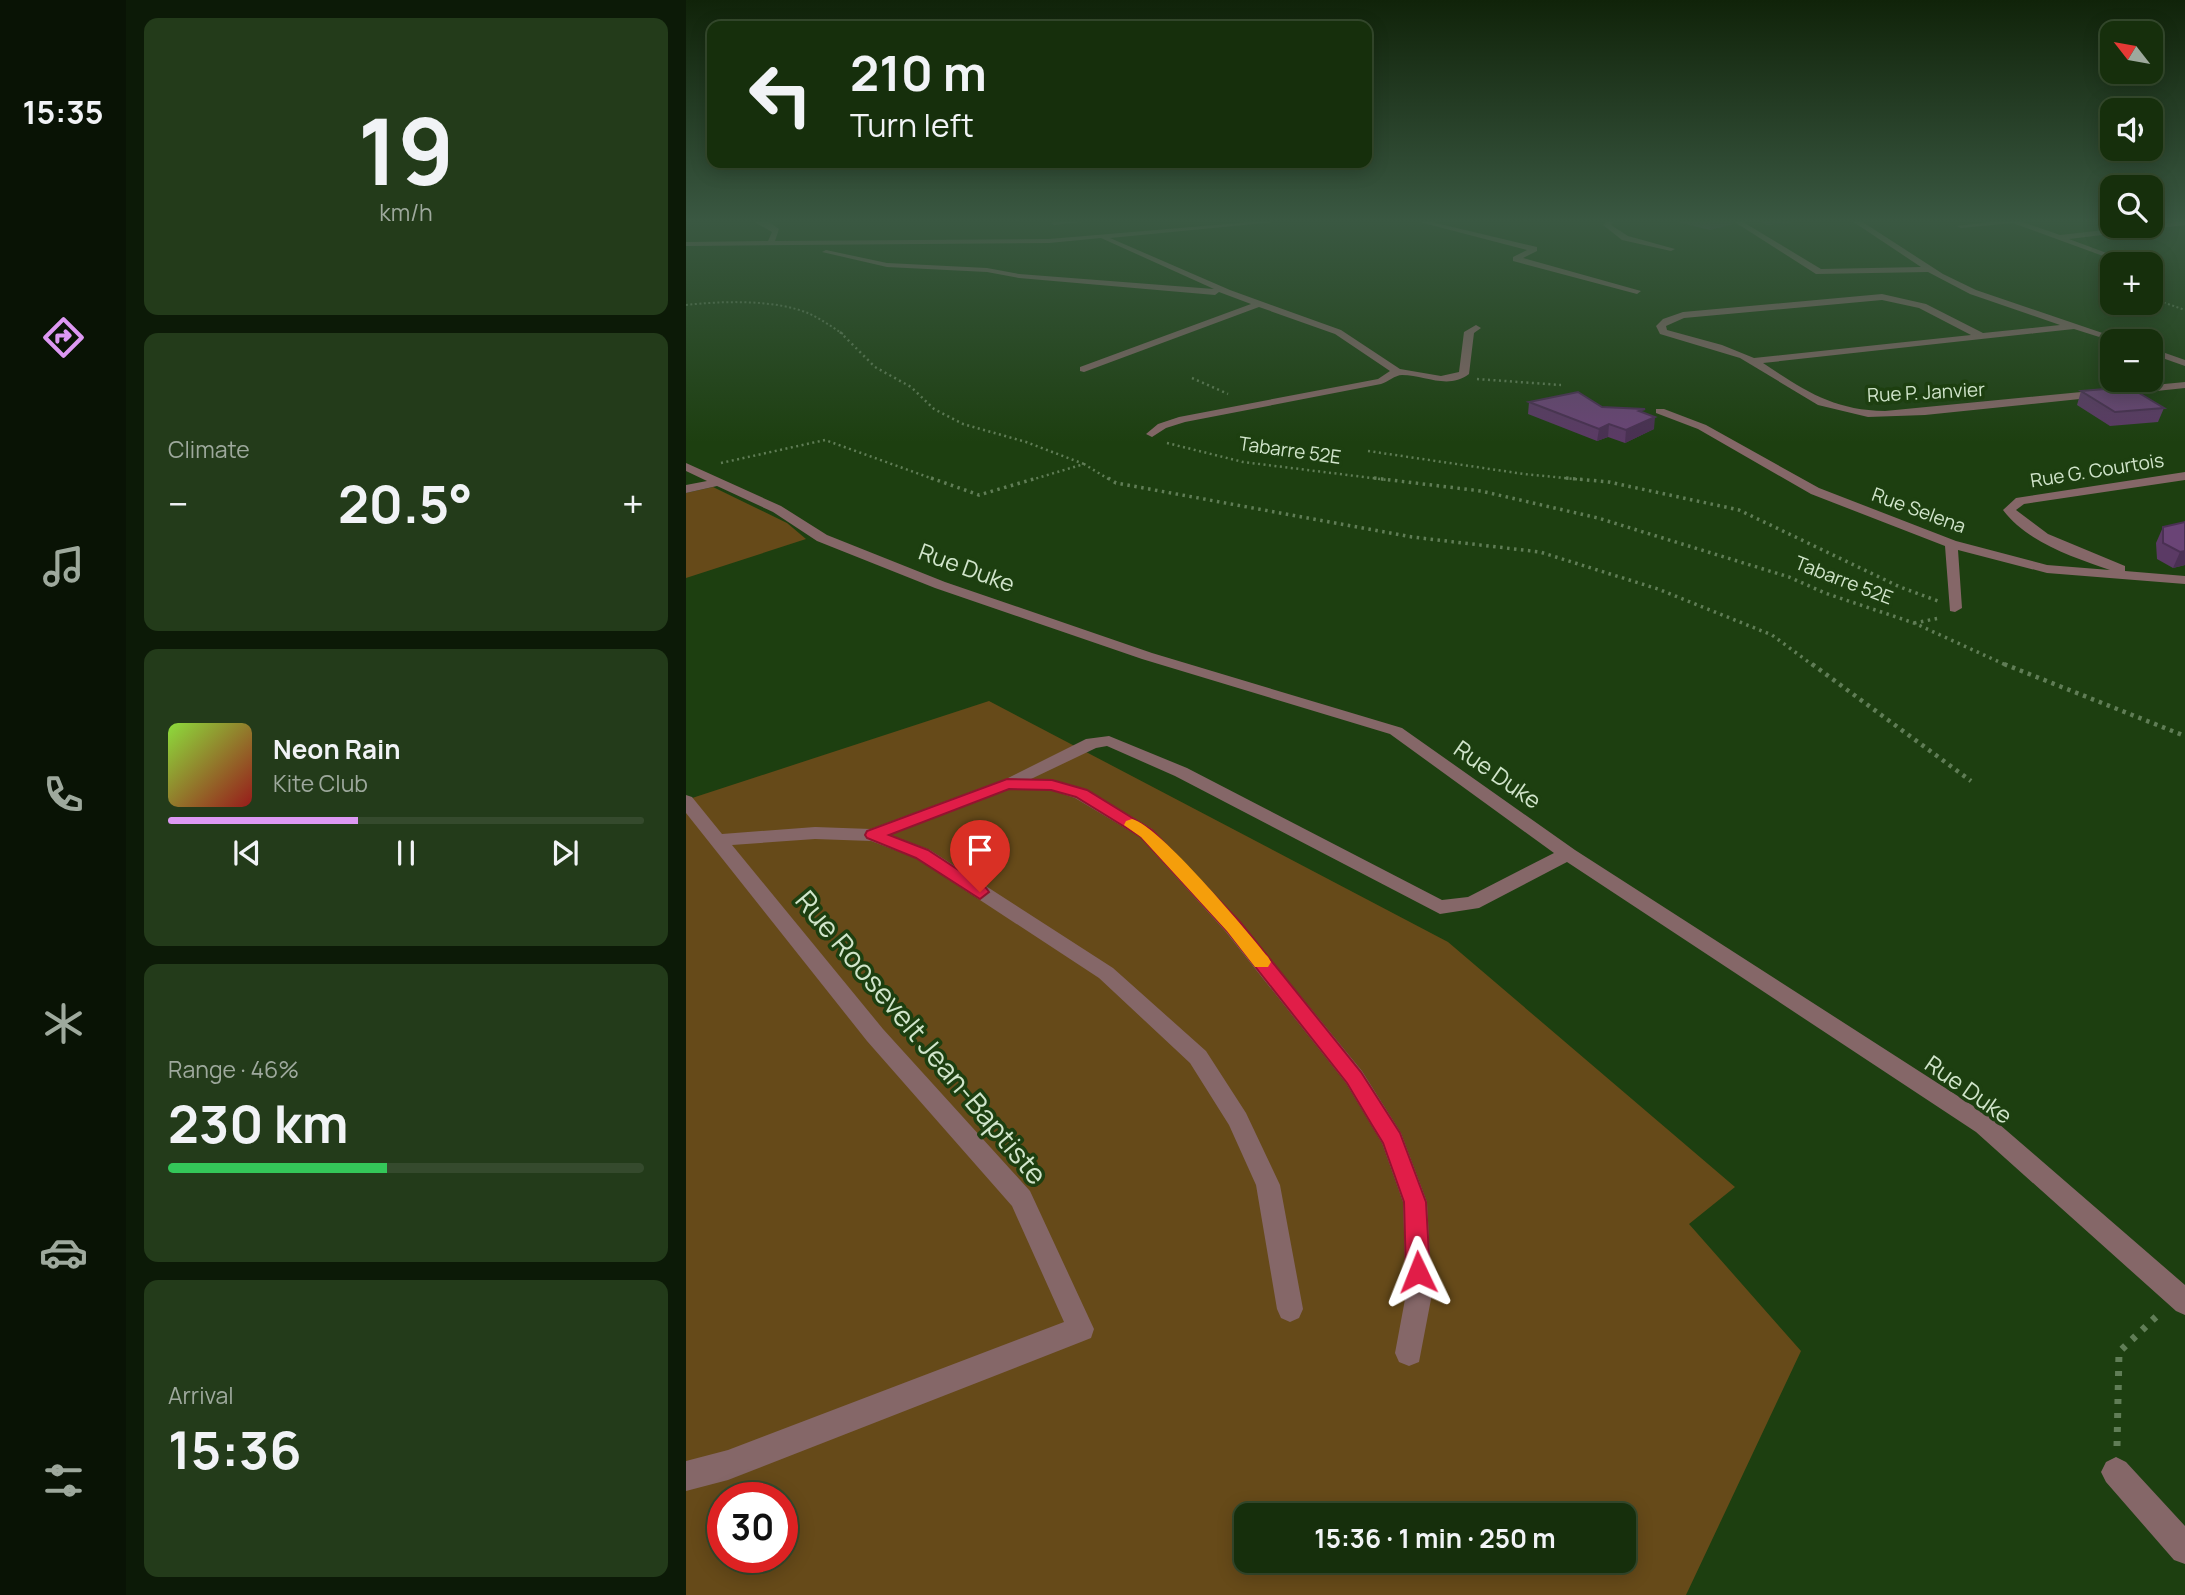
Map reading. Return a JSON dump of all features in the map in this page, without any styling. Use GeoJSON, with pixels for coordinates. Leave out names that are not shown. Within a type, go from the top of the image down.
{"type":"FeatureCollection","features":[{"type":"Feature","properties":{"kind":"street"},"geometry":{"type":"LineString","coordinates":[[1231,293],[1338,332],[1397,371],[1437,378],[1459,378],[1464,374],[1469,332],[1476,328]]}},
{"type":"Feature","properties":{"kind":"street"},"geometry":{"type":"LineString","coordinates":[[1977,293],[2100,334]]}},
{"type":"Feature","properties":{"kind":"street"},"geometry":{"type":"LineString","coordinates":[[1984,338],[1920,304],[1882,297],[1683,315],[1666,321],[1661,327],[1663,332],[1735,352],[1754,361],[1984,338],[2076,326]]}},
{"type":"Feature","properties":{"kind":"street"},"geometry":{"type":"LineString","coordinates":[[1084,369],[1258,304]]}},
{"type":"Feature","properties":{"kind":"street"},"geometry":{"type":"LineString","coordinates":[[2163,355],[2185,363]]}},
{"type":"Feature","properties":{"kind":"street","name":"Rue P. Janvier"},"geometry":{"type":"LineString","coordinates":[[1754,361],[1812,400],[1852,413],[1890,415],[1938,411],[2185,384]]}},
{"type":"Feature","properties":{"kind":"street","name":"Tabarre 52E"},"geometry":{"type":"LineString","coordinates":[[1152,434],[1162,426],[1183,419],[1381,381],[1397,371]]}},
{"type":"Feature","properties":{"kind":"street","name":"Rue Selena"},"geometry":{"type":"LineString","coordinates":[[1660,411],[1702,427],[1815,491],[1951,544],[2047,569],[2185,580]]}},
{"type":"Feature","properties":{"kind":"street","name":"Rue Duke"},"geometry":{"type":"LineString","coordinates":[[689,468],[777,509],[821,538],[940,585],[1147,656],[1396,731],[1568,854],[1984,1125],[2181,1300]]}},
{"type":"Feature","properties":{"kind":"street","name":"Rue G. Courtois"},"geometry":{"type":"LineString","coordinates":[[2150,579],[2092,560],[2014,519],[2009,510],[2020,501],[2185,477]]}},
{"type":"Feature","properties":{"kind":"street"},"geometry":{"type":"LineString","coordinates":[[686,489],[719,482]]}},
{"type":"Feature","properties":{"kind":"street"},"geometry":{"type":"LineString","coordinates":[[1951,544],[1955,608]]}},
{"type":"Feature","properties":{"kind":"street"},"geometry":{"type":"LineString","coordinates":[[873,835],[1007,784],[1092,743],[1109,741],[1181,772],[1440,907],[1472,903],[1568,854]]}},
{"type":"Feature","properties":{"kind":"street"},"geometry":{"type":"LineString","coordinates":[[1007,784],[1052,785],[1082,794],[1146,833],[1233,927],[1354,1077],[1393,1140],[1415,1202],[1419,1294],[1409,1353]]}},
{"type":"Feature","properties":{"kind":"street","name":"Rue Roosevelt Jean-Baptiste"},"geometry":{"type":"LineString","coordinates":[[686,801],[875,1035],[1021,1199],[1082,1329],[728,1465],[686,1476]]}},
{"type":"Feature","properties":{"kind":"street"},"geometry":{"type":"LineString","coordinates":[[718,840],[815,832],[873,835],[922,854],[1106,973],[1198,1056],[1238,1121],[1268,1185],[1290,1309]]}},
{"type":"Feature","properties":{"kind":"street"},"geometry":{"type":"LineString","coordinates":[[2116,1472],[2185,1549]]}},
{"type":"Feature","properties":{"kind":"path"},"geometry":{"type":"LineString","coordinates":[[686,305],[722,301],[760,303],[809,313],[843,334],[876,366],[911,387],[934,409],[963,424],[1026,442],[1084,464],[1116,483],[1412,537],[1540,552],[1658,589],[1772,635],[1971,781]]}},
{"type":"Feature","properties":{"kind":"path"},"geometry":{"type":"LineString","coordinates":[[2163,302],[2185,310]]}},
{"type":"Feature","properties":{"kind":"path"},"geometry":{"type":"LineString","coordinates":[[1459,378],[1561,385]]}},
{"type":"Feature","properties":{"kind":"path","name":"Tabarre 52E"},"geometry":{"type":"LineString","coordinates":[[1152,434],[1163,442],[1242,462],[1449,486],[1598,518],[1789,577],[1825,593],[1914,623],[1980,655],[2185,736]]}},
{"type":"Feature","properties":{"kind":"path"},"geometry":{"type":"LineString","coordinates":[[689,468],[825,440],[979,495],[1084,464]]}},
{"type":"Feature","properties":{"kind":"path"},"geometry":{"type":"LineString","coordinates":[[1368,452],[1524,474],[1609,482],[1739,510],[1900,587],[1955,608]]}},
{"type":"Feature","properties":{"kind":"path"},"geometry":{"type":"LineString","coordinates":[[1914,623],[1940,618],[1955,608]]}},
{"type":"Feature","properties":{"kind":"path"},"geometry":{"type":"LineString","coordinates":[[2116,1472],[2119,1352],[2181,1300]]}},
{"type":"Feature","properties":{"kind":"shaded area"},"geometry":{"type":"Polygon","coordinates":[[[713,487],[787,523],[806,539],[686,578],[686,493],[713,487]]]}},
{"type":"Feature","properties":{"kind":"shaded area"},"geometry":{"type":"Polygon","coordinates":[[[989,701],[1448,942],[1735,1187],[1689,1224],[1801,1351],[1686,1595],[686,1595],[686,800],[989,701]]]}},
{"type":"Feature","properties":{"kind":"building"},"geometry":{"type":"Polygon","coordinates":[[[2081,391],[2137,392],[2164,408],[2115,412],[2081,391]]]}},
{"type":"Feature","properties":{"kind":"building"},"geometry":{"type":"Polygon","coordinates":[[[1578,392],[1602,407],[1645,409],[1639,411],[1655,417],[1626,430],[1609,424],[1599,429],[1529,402],[1578,392]]]}},
{"type":"Feature","properties":{"kind":"building"},"geometry":{"type":"Polygon","coordinates":[[[2185,522],[2185,551],[2180,552],[2163,543],[2163,527],[2185,522]]]}},
{"type":"Feature","properties":{"kind":"slow traffic"},"geometry":{"type":"LineString","coordinates":[[1132,825],[1146,833],[1233,927],[1261,962]]}},
{"type":"Feature","properties":{"kind":"route"},"geometry":{"type":"LineString","coordinates":[[980,892],[922,854],[873,835],[1007,784],[1052,785],[1082,794],[1146,833],[1233,927],[1354,1077],[1393,1140],[1415,1202],[1418,1272]]}}]}
